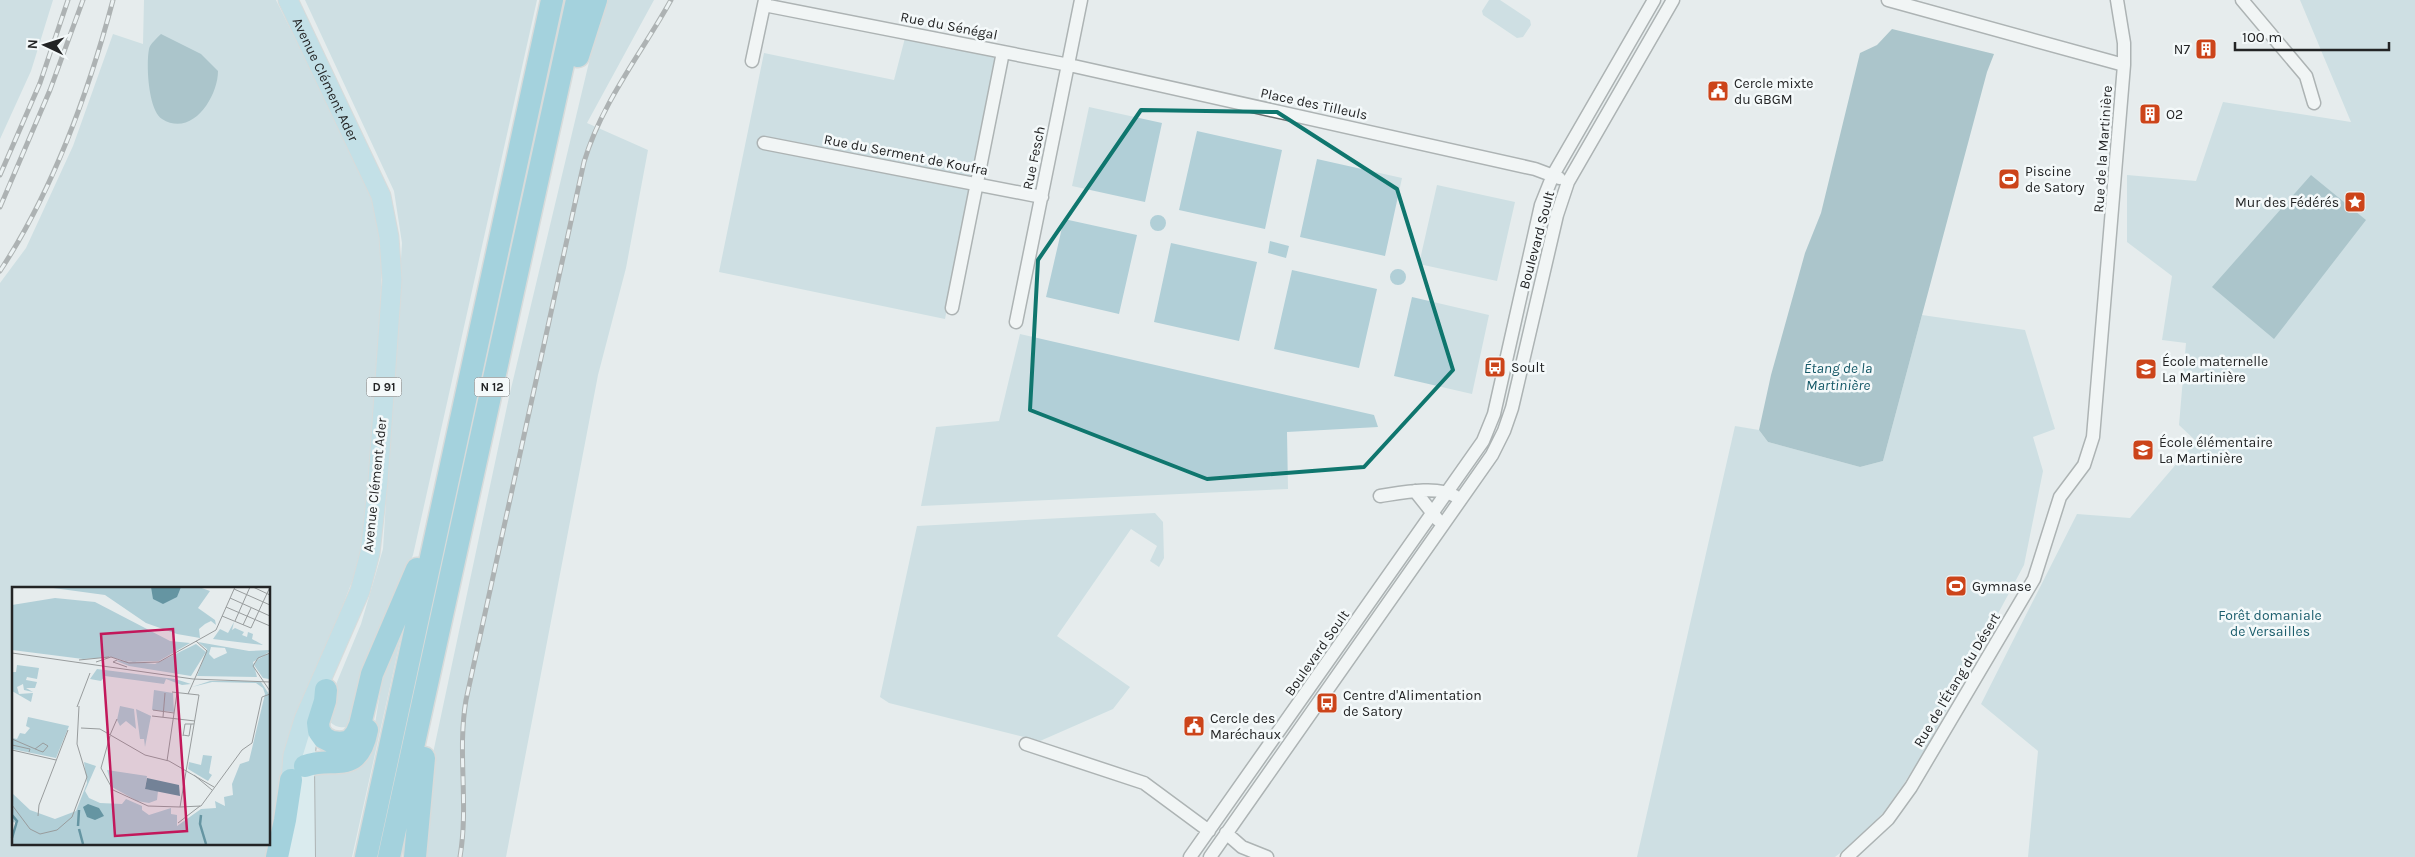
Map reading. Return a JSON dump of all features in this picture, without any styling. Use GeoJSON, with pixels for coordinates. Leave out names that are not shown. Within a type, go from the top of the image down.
{"type":"FeatureCollection","features":[{"type":"Feature","properties":{"kind":"highway","name":"N 12"},"geometry":{"type":"LineString","coordinates":[[366,857],[552,0]]}},
{"type":"Feature","properties":{"kind":"highway","name":"N 12"},"geometry":{"type":"LineString","coordinates":[[389,857],[577,0]]}},
{"type":"Feature","properties":{"kind":"highway"},"geometry":{"type":"LineString","coordinates":[[560,80],[576,64],[596,0]]}},
{"type":"Feature","properties":{"kind":"highway"},"geometry":{"type":"LineString","coordinates":[[326,690],[325,701],[318,723],[319,731],[324,738],[332,742],[341,744],[350,741],[360,725],[372,674],[416,570],[430,557]]}},
{"type":"Feature","properties":{"kind":"highway"},"geometry":{"type":"LineString","coordinates":[[277,857],[298,773],[311,764],[336,764],[349,760],[358,752],[365,741],[381,656]]}},
{"type":"Feature","properties":{"kind":"highway"},"geometry":{"type":"LineString","coordinates":[[415,857],[418,804],[430,717],[424,694]]}},
{"type":"Feature","properties":{"kind":"main road","name":"Avenue Clément Ader"},"geometry":{"type":"LineString","coordinates":[[288,0],[381,196],[390,237],[392,280],[378,480],[370,553],[360,591],[304,719],[293,755],[298,773],[306,857]]}},
{"type":"Feature","properties":{"kind":"main road","name":"Avenue Clément Ader"},"geometry":{"type":"LineString","coordinates":[[292,857],[298,773],[326,690],[369,590],[379,556],[400,284],[400,230],[389,192],[297,0]]}},
{"type":"Feature","properties":{"kind":"street","name":"Rue Fesch"},"geometry":{"type":"LineString","coordinates":[[1016,322],[1081,0]]}},
{"type":"Feature","properties":{"kind":"street","name":"Boulevard Soult"},"geometry":{"type":"LineString","coordinates":[[1190,857],[1433,515],[1483,441],[1494,414],[1541,205],[1553,175],[1654,0]]}},
{"type":"Feature","properties":{"kind":"street","name":"Boulevard Soult"},"geometry":{"type":"LineString","coordinates":[[1210,857],[1492,455],[1504,431],[1512,408],[1557,214],[1568,182],[1673,0]]}},
{"type":"Feature","properties":{"kind":"street"},"geometry":{"type":"LineString","coordinates":[[1888,0],[2124,65]]}},
{"type":"Feature","properties":{"kind":"street","name":"Rue de la Martinière"},"geometry":{"type":"LineString","coordinates":[[2077,475],[2084,465],[2093,437],[2124,65],[2124,42],[2117,0]]}},
{"type":"Feature","properties":{"kind":"street"},"geometry":{"type":"LineString","coordinates":[[2242,0],[2306,76],[2314,104]]}},
{"type":"Feature","properties":{"kind":"street","name":"Rue du Sénégal"},"geometry":{"type":"LineString","coordinates":[[764,2],[1069,65]]}},
{"type":"Feature","properties":{"kind":"street"},"geometry":{"type":"LineString","coordinates":[[752,61],[764,2]]}},
{"type":"Feature","properties":{"kind":"street"},"geometry":{"type":"LineString","coordinates":[[952,308],[1003,52]]}},
{"type":"Feature","properties":{"kind":"street","name":"Place des Tilleuls"},"geometry":{"type":"LineString","coordinates":[[1069,65],[1536,169],[1568,182]]}},
{"type":"Feature","properties":{"kind":"street","name":"Rue du Serment de Koufra"},"geometry":{"type":"LineString","coordinates":[[764,143],[1042,197]]}},
{"type":"Feature","properties":{"kind":"street"},"geometry":{"type":"LineString","coordinates":[[1526,270],[1543,273]]}},
{"type":"Feature","properties":{"kind":"street","name":"Rue de l'Étang du Désert"},"geometry":{"type":"LineString","coordinates":[[1847,857],[1888,819],[1911,787],[2034,579],[2060,496],[2077,475]]}},
{"type":"Feature","properties":{"kind":"street"},"geometry":{"type":"LineString","coordinates":[[1414,491],[1440,522],[1446,522]]}},
{"type":"Feature","properties":{"kind":"street"},"geometry":{"type":"LineString","coordinates":[[1380,496],[1414,491],[1449,492],[1461,500]]}},
{"type":"Feature","properties":{"kind":"street"},"geometry":{"type":"LineString","coordinates":[[1026,744],[1144,783],[1209,831]]}},
{"type":"Feature","properties":{"kind":"street"},"geometry":{"type":"LineString","coordinates":[[1226,833],[1242,847],[1267,857]]}},
{"type":"Feature","properties":{"kind":"highlighted area"},"geometry":{"type":"Polygon","coordinates":[[[1141,110],[1277,112],[1397,189],[1453,370],[1364,467],[1207,479],[1030,410],[1038,260],[1141,110]]]}},
{"type":"Feature","properties":{"kind":"green space"},"geometry":{"type":"Polygon","coordinates":[[[0,0],[53,0],[31,71],[0,139],[0,0]]]}},
{"type":"Feature","properties":{"kind":"green space"},"geometry":{"type":"Polygon","coordinates":[[[144,0],[276,0],[374,196],[382,241],[379,382],[364,551],[323,656],[269,857],[0,857],[0,283],[26,248],[73,146],[113,34],[143,44],[144,0]]]}},
{"type":"Feature","properties":{"kind":"green space"},"geometry":{"type":"Polygon","coordinates":[[[305,0],[537,0],[413,555],[371,655],[348,727],[336,726],[329,721],[332,694],[361,624],[383,549],[402,243],[394,191],[305,0]]]}},
{"type":"Feature","properties":{"kind":"green space"},"geometry":{"type":"Polygon","coordinates":[[[605,0],[654,0],[587,123],[648,150],[626,268],[598,375],[506,857],[425,857],[432,758],[509,397],[605,0]]]}},
{"type":"Feature","properties":{"kind":"green space"},"geometry":{"type":"Polygon","coordinates":[[[1489,0],[1500,0],[1530,20],[1531,25],[1523,37],[1517,38],[1483,15],[1482,11],[1489,0]]]}},
{"type":"Feature","properties":{"kind":"green space","name":"Forêt domaniale de Versailles"},"geometry":{"type":"Polygon","coordinates":[[[2300,0],[2415,0],[2415,857],[2028,857],[2038,751],[1981,704],[2077,514],[2130,518],[2196,441],[2179,425],[2186,343],[2162,340],[2172,276],[2127,242],[2127,175],[2196,181],[2223,102],[2351,122],[2300,0]]]}},
{"type":"Feature","properties":{"kind":"green space"},"geometry":{"type":"Polygon","coordinates":[[[905,38],[997,56],[945,319],[719,272],[764,53],[894,80],[905,38]]]}},
{"type":"Feature","properties":{"kind":"green space"},"geometry":{"type":"Polygon","coordinates":[[[1089,107],[1162,123],[1145,202],[1072,186],[1089,107]]]}},
{"type":"Feature","properties":{"kind":"green space"},"geometry":{"type":"Polygon","coordinates":[[[1197,131],[1282,150],[1265,229],[1179,210],[1197,131]]]}},
{"type":"Feature","properties":{"kind":"green space"},"geometry":{"type":"Polygon","coordinates":[[[1317,159],[1402,178],[1385,256],[1300,237],[1317,159]]]}},
{"type":"Feature","properties":{"kind":"green space"},"geometry":{"type":"Polygon","coordinates":[[[1437,185],[1515,202],[1497,281],[1419,264],[1437,185]]]}},
{"type":"Feature","properties":{"kind":"green space"},"geometry":{"type":"Polygon","coordinates":[[[1155,215],[1161,215],[1166,220],[1164,229],[1155,231],[1150,226],[1150,220],[1155,215]]]}},
{"type":"Feature","properties":{"kind":"green space"},"geometry":{"type":"Polygon","coordinates":[[[1064,219],[1137,235],[1119,314],[1046,297],[1064,219]]]}},
{"type":"Feature","properties":{"kind":"green space"},"geometry":{"type":"Polygon","coordinates":[[[1270,241],[1289,246],[1286,258],[1268,253],[1270,241]]]}},
{"type":"Feature","properties":{"kind":"green space"},"geometry":{"type":"Polygon","coordinates":[[[1171,243],[1257,262],[1239,341],[1154,322],[1171,243]]]}},
{"type":"Feature","properties":{"kind":"green space"},"geometry":{"type":"Polygon","coordinates":[[[1395,269],[1401,269],[1406,274],[1404,283],[1395,285],[1390,280],[1390,274],[1395,269]]]}},
{"type":"Feature","properties":{"kind":"green space"},"geometry":{"type":"Polygon","coordinates":[[[1292,270],[1377,289],[1359,368],[1274,349],[1292,270]]]}},
{"type":"Feature","properties":{"kind":"green space"},"geometry":{"type":"Polygon","coordinates":[[[1412,297],[1489,315],[1472,394],[1394,376],[1412,297]]]}},
{"type":"Feature","properties":{"kind":"green space"},"geometry":{"type":"Polygon","coordinates":[[[1922,315],[2025,330],[2055,429],[2033,437],[2043,471],[2024,565],[1924,752],[1903,785],[1883,813],[1858,839],[1835,857],[1637,857],[1735,426],[1759,430],[1768,442],[1860,467],[1883,461],[1922,315]]]}},
{"type":"Feature","properties":{"kind":"green space"},"geometry":{"type":"Polygon","coordinates":[[[1020,334],[1374,415],[1378,427],[1287,432],[1288,489],[921,506],[936,427],[999,421],[1020,334]]]}},
{"type":"Feature","properties":{"kind":"green space"},"geometry":{"type":"Polygon","coordinates":[[[1155,513],[1163,522],[1164,558],[1159,567],[1150,561],[1157,546],[1131,529],[1057,636],[1130,687],[1113,709],[1040,741],[889,703],[880,697],[917,526],[1155,513]]]}},
{"type":"Feature","properties":{"kind":"green space"},"geometry":{"type":"Polygon","coordinates":[[[408,606],[352,857],[309,857],[308,767],[373,736],[386,656],[408,606]]]}},
{"type":"Feature","properties":{"kind":"water","name":"Étang de la Martinière"},"geometry":{"type":"Polygon","coordinates":[[[1892,29],[1994,54],[1987,72],[1883,461],[1860,467],[1768,442],[1759,430],[1771,375],[1805,253],[1821,213],[1860,53],[1877,45],[1892,29]]]}},
{"type":"Feature","properties":{"kind":"water"},"geometry":{"type":"Polygon","coordinates":[[[161,34],[201,54],[218,71],[217,81],[208,103],[193,119],[183,123],[173,123],[162,119],[157,114],[151,97],[148,75],[149,49],[161,34]]]}},
{"type":"Feature","properties":{"kind":"water"},"geometry":{"type":"Polygon","coordinates":[[[2311,175],[2366,220],[2274,339],[2212,287],[2311,175]]]}},
{"type":"Feature","properties":{"kind":"railway"},"geometry":{"type":"LineString","coordinates":[[0,175],[40,83],[68,0]]}},
{"type":"Feature","properties":{"kind":"railway"},"geometry":{"type":"LineString","coordinates":[[0,207],[50,90],[83,0]]}},
{"type":"Feature","properties":{"kind":"railway"},"geometry":{"type":"LineString","coordinates":[[0,271],[19,240],[53,174],[80,105],[113,0]]}},
{"type":"Feature","properties":{"kind":"railway"},"geometry":{"type":"LineString","coordinates":[[460,857],[463,817],[463,739],[466,700],[584,162],[601,119],[671,0]]}},
{"type":"Feature","properties":{"kind":"place","name":"N7"},"geometry":{"type":"Point","coordinates":[2206,49]}},
{"type":"Feature","properties":{"kind":"place","name":"Cercle mixte du GBGM"},"geometry":{"type":"Point","coordinates":[1718,91]}},
{"type":"Feature","properties":{"kind":"place","name":"O2"},"geometry":{"type":"Point","coordinates":[2150,114]}},
{"type":"Feature","properties":{"kind":"place","name":"Piscine de Satory"},"geometry":{"type":"Point","coordinates":[2009,179]}},
{"type":"Feature","properties":{"kind":"place","name":"Mur des Fédérés"},"geometry":{"type":"Point","coordinates":[2355,202]}},
{"type":"Feature","properties":{"kind":"place","name":"Soult"},"geometry":{"type":"Point","coordinates":[1495,367]}},
{"type":"Feature","properties":{"kind":"place","name":"École maternelle La Martinière"},"geometry":{"type":"Point","coordinates":[2146,369]}},
{"type":"Feature","properties":{"kind":"place","name":"École élémentaire La Martinière"},"geometry":{"type":"Point","coordinates":[2143,450]}},
{"type":"Feature","properties":{"kind":"place","name":"Gymnase"},"geometry":{"type":"Point","coordinates":[1956,586]}},
{"type":"Feature","properties":{"kind":"place","name":"Centre d'Alimentation de Satory"},"geometry":{"type":"Point","coordinates":[1327,703]}},
{"type":"Feature","properties":{"kind":"place","name":"Cercle des Maréchaux"},"geometry":{"type":"Point","coordinates":[1194,726]}}]}
